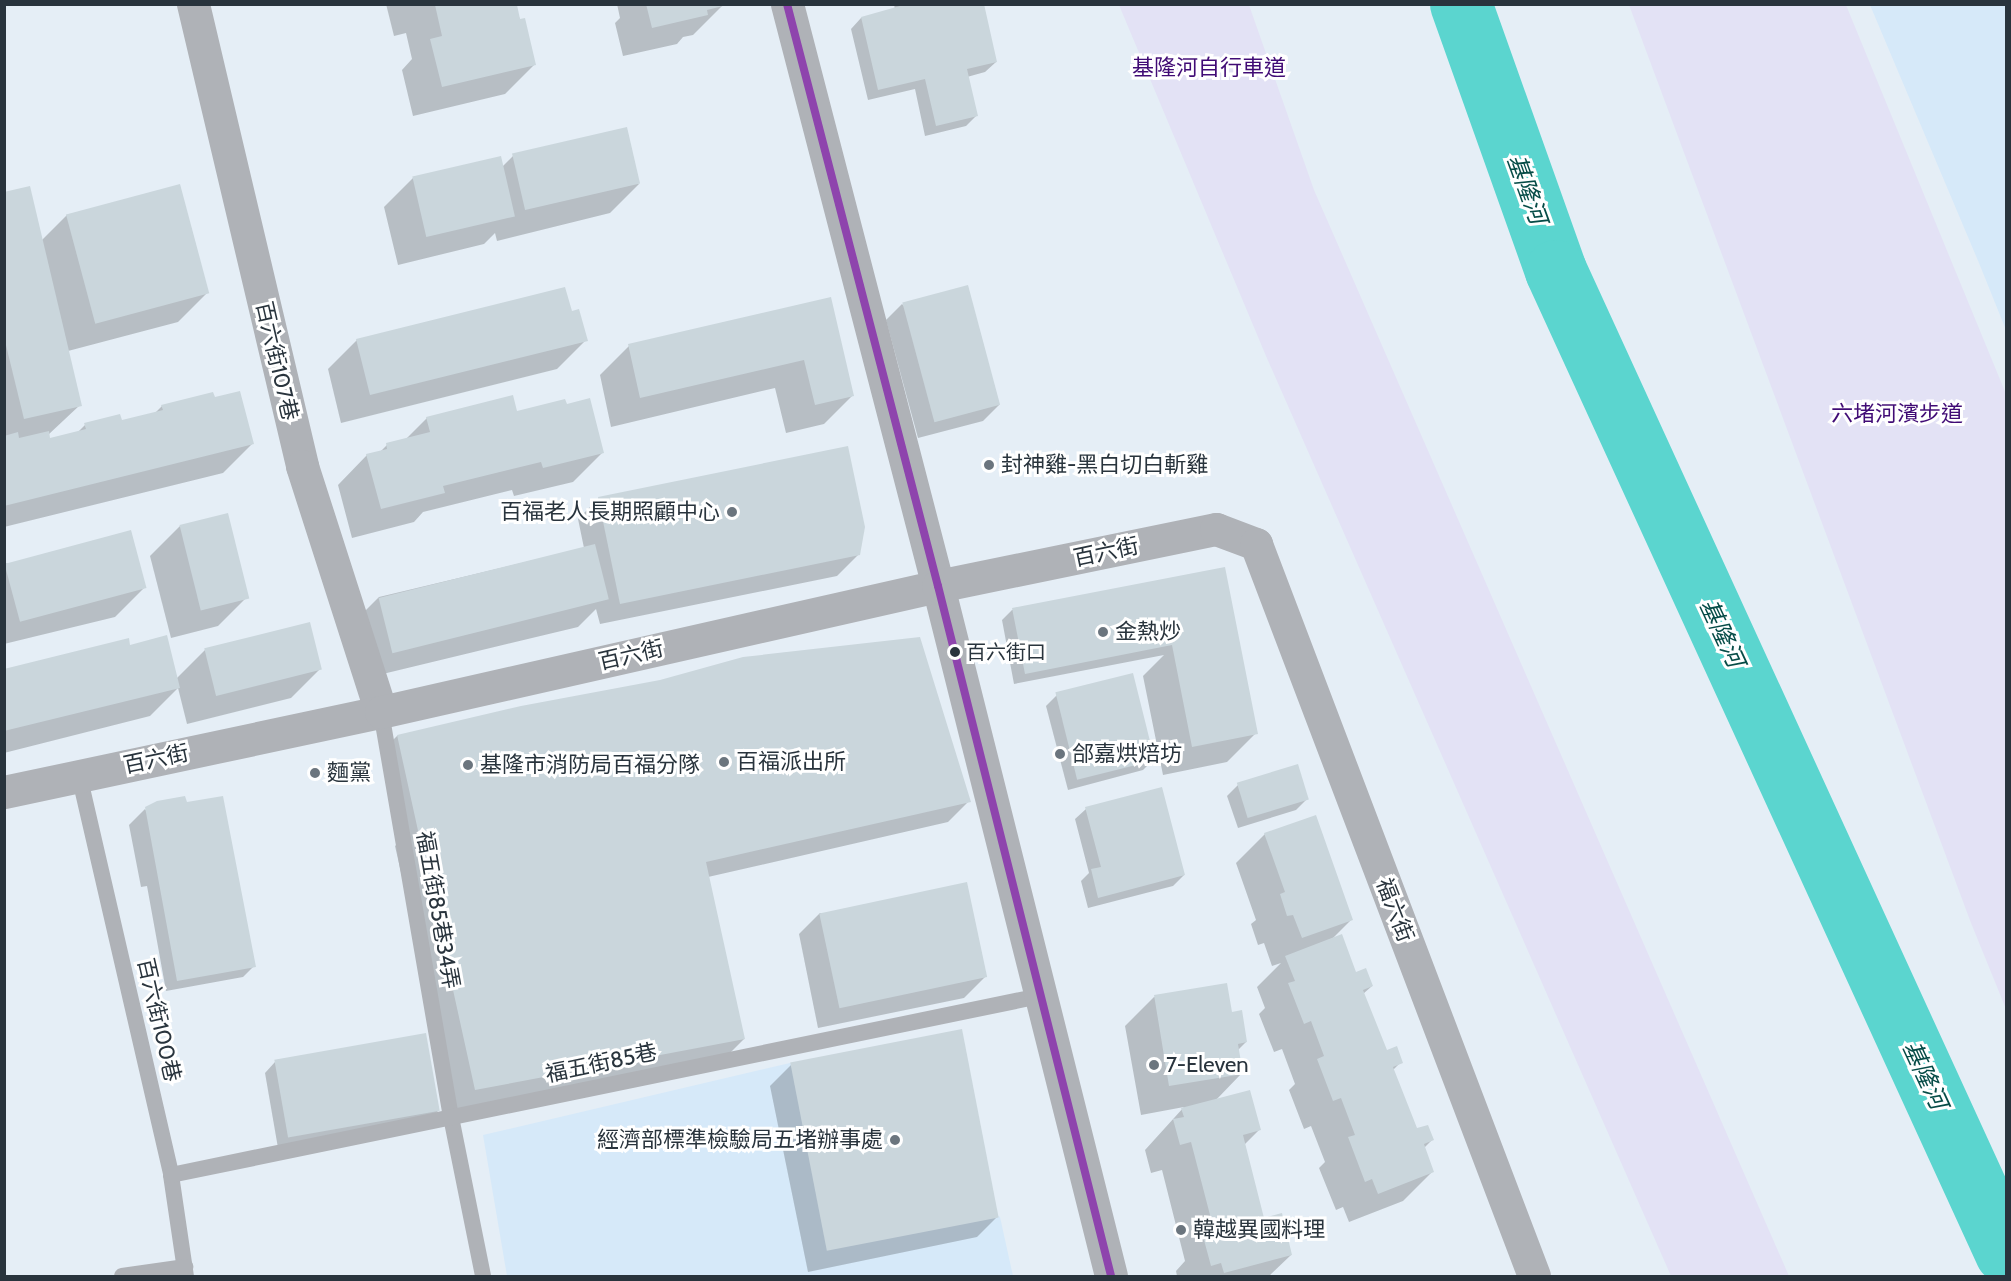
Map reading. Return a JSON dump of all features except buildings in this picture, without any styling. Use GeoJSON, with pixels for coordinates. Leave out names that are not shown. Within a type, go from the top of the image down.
{"type":"FeatureCollection","features":[{"type":"Feature","properties":{"kind":"street","name":"百六街107巷"},"geometry":{"type":"LineString","coordinates":[[193,4],[302,466],[381,712]]}},
{"type":"Feature","properties":{"kind":"street"},"geometry":{"type":"LineString","coordinates":[[787,4],[939,586],[1111,1276]]}},
{"type":"Feature","properties":{"kind":"street","name":"百六街"},"geometry":{"type":"LineString","coordinates":[[4,792],[381,712],[939,586],[1216,529],[1256,544]]}},
{"type":"Feature","properties":{"kind":"street","name":"福六街"},"geometry":{"type":"LineString","coordinates":[[1256,544],[1534,1276]]}},
{"type":"Feature","properties":{"kind":"lane","name":"福五街85巷34弄"},"geometry":{"type":"LineString","coordinates":[[381,712],[451,1117],[483,1276]]}},
{"type":"Feature","properties":{"kind":"lane","name":"百六街100巷"},"geometry":{"type":"LineString","coordinates":[[79,775],[171,1175],[185,1272]]}},
{"type":"Feature","properties":{"kind":"lane","name":"福五街85巷"},"geometry":{"type":"LineString","coordinates":[[171,1175],[1040,996]]}},
{"type":"Feature","properties":{"kind":"lane"},"geometry":{"type":"LineString","coordinates":[[122,1276],[185,1272]]}},
{"type":"Feature","properties":{"kind":"shaded area"},"geometry":{"type":"Polygon","coordinates":[[[1870,5],[2006,5],[2006,330],[1979,263],[1870,5]]]}},
{"type":"Feature","properties":{"kind":"shaded area"},"geometry":{"type":"Polygon","coordinates":[[[790,1063],[1000,1217],[1013,1276],[507,1276],[483,1135],[790,1063]]]}},
{"type":"Feature","properties":{"kind":"green space","name":"基隆河自行車道"},"geometry":{"type":"Polygon","coordinates":[[[1119,5],[1249,5],[1314,190],[1789,1276],[1671,1276],[1266,356],[1119,5]]]}},
{"type":"Feature","properties":{"kind":"green space","name":"六堵河濱步道"},"geometry":{"type":"Polygon","coordinates":[[[1629,5],[1846,5],[2006,394],[2006,1009],[1971,923],[1629,5]]]}},
{"type":"Feature","properties":{"kind":"waterway","name":"基隆河"},"geometry":{"type":"LineString","coordinates":[[1461,4],[1556,271],[2006,1253]]}},
{"type":"Feature","properties":{"kind":"transit line"},"geometry":{"type":"LineString","coordinates":[[787,4],[938,586],[1111,1276]]}},
{"type":"Feature","properties":{"kind":"place","name":"封神雞-黑白切白斬雞"},"geometry":{"type":"Point","coordinates":[989,465]}},
{"type":"Feature","properties":{"kind":"place","name":"百福老人長期照顧中心"},"geometry":{"type":"Point","coordinates":[732,512]}},
{"type":"Feature","properties":{"kind":"place","name":"金熱炒"},"geometry":{"type":"Point","coordinates":[1103,632]}},
{"type":"Feature","properties":{"kind":"place","name":"百六街口"},"geometry":{"type":"Point","coordinates":[955,652]}},
{"type":"Feature","properties":{"kind":"place","name":"郃嘉烘焙坊"},"geometry":{"type":"Point","coordinates":[1060,754]}},
{"type":"Feature","properties":{"kind":"place","name":"百福派出所"},"geometry":{"type":"Point","coordinates":[724,762]}},
{"type":"Feature","properties":{"kind":"place","name":"基隆市消防局百福分隊"},"geometry":{"type":"Point","coordinates":[468,765]}},
{"type":"Feature","properties":{"kind":"place","name":"麵黨"},"geometry":{"type":"Point","coordinates":[315,773]}},
{"type":"Feature","properties":{"kind":"place","name":"7-Eleven"},"geometry":{"type":"Point","coordinates":[1154,1065]}},
{"type":"Feature","properties":{"kind":"place","name":"經濟部標準檢驗局五堵辦事處"},"geometry":{"type":"Point","coordinates":[895,1140]}},
{"type":"Feature","properties":{"kind":"place","name":"韓越異國料理"},"geometry":{"type":"Point","coordinates":[1181,1230]}}]}
